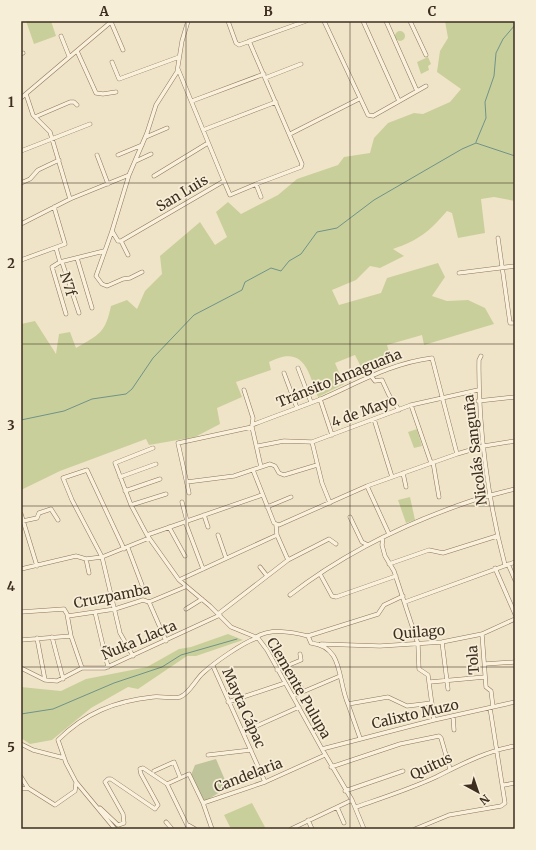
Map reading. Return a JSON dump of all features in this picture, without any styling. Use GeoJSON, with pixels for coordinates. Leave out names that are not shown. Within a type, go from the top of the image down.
{"type":"FeatureCollection","features":[{"type":"Feature","properties":{"kind":"street"},"geometry":{"type":"LineString","coordinates":[[21,97],[112,21],[122,50]]}},
{"type":"Feature","properties":{"kind":"street"},"geometry":{"type":"LineString","coordinates":[[142,272],[111,285],[104,285],[98,280],[96,272],[112,231],[129,175],[145,138],[156,105],[178,69],[182,41],[188,21]]}},
{"type":"Feature","properties":{"kind":"street"},"geometry":{"type":"LineString","coordinates":[[228,21],[237,44],[240,45],[299,22],[306,21]]}},
{"type":"Feature","properties":{"kind":"street"},"geometry":{"type":"LineString","coordinates":[[324,21],[359,99],[368,115],[370,116],[426,86]]}},
{"type":"Feature","properties":{"kind":"street"},"geometry":{"type":"LineString","coordinates":[[363,21],[399,101]]}},
{"type":"Feature","properties":{"kind":"street"},"geometry":{"type":"LineString","coordinates":[[386,21],[417,91]]}},
{"type":"Feature","properties":{"kind":"street"},"geometry":{"type":"LineString","coordinates":[[410,21],[426,55]]}},
{"type":"Feature","properties":{"kind":"street"},"geometry":{"type":"LineString","coordinates":[[61,36],[69,56]]}},
{"type":"Feature","properties":{"kind":"street"},"geometry":{"type":"LineString","coordinates":[[224,181],[230,196],[302,165],[249,41]]}},
{"type":"Feature","properties":{"kind":"street"},"geometry":{"type":"LineString","coordinates":[[77,51],[96,93],[103,94],[116,92]]}},
{"type":"Feature","properties":{"kind":"street"},"geometry":{"type":"LineString","coordinates":[[112,62],[119,78],[179,57]]}},
{"type":"Feature","properties":{"kind":"street"},"geometry":{"type":"LineString","coordinates":[[192,101],[301,64]]}},
{"type":"Feature","properties":{"kind":"street","name":"San Luis"},"geometry":{"type":"LineString","coordinates":[[121,241],[224,181],[178,69]]}},
{"type":"Feature","properties":{"kind":"street"},"geometry":{"type":"LineString","coordinates":[[26,94],[35,117],[46,127],[53,139],[70,199]]}},
{"type":"Feature","properties":{"kind":"street"},"geometry":{"type":"LineString","coordinates":[[290,134],[359,99]]}},
{"type":"Feature","properties":{"kind":"street"},"geometry":{"type":"LineString","coordinates":[[35,117],[70,102],[74,102],[77,105]]}},
{"type":"Feature","properties":{"kind":"street"},"geometry":{"type":"LineString","coordinates":[[203,130],[276,102]]}},
{"type":"Feature","properties":{"kind":"street"},"geometry":{"type":"LineString","coordinates":[[21,150],[90,124]]}},
{"type":"Feature","properties":{"kind":"street"},"geometry":{"type":"LineString","coordinates":[[145,138],[167,128]]}},
{"type":"Feature","properties":{"kind":"street"},"geometry":{"type":"LineString","coordinates":[[154,176],[208,143]]}},
{"type":"Feature","properties":{"kind":"street"},"geometry":{"type":"LineString","coordinates":[[118,155],[142,145]]}},
{"type":"Feature","properties":{"kind":"street"},"geometry":{"type":"LineString","coordinates":[[97,154],[108,184]]}},
{"type":"Feature","properties":{"kind":"street"},"geometry":{"type":"LineString","coordinates":[[136,161],[151,154]]}},
{"type":"Feature","properties":{"kind":"street"},"geometry":{"type":"LineString","coordinates":[[21,183],[30,179],[38,170],[59,160]]}},
{"type":"Feature","properties":{"kind":"street"},"geometry":{"type":"LineString","coordinates":[[21,224],[70,199],[129,175]]}},
{"type":"Feature","properties":{"kind":"street"},"geometry":{"type":"LineString","coordinates":[[256,184],[261,197]]}},
{"type":"Feature","properties":{"kind":"street"},"geometry":{"type":"LineString","coordinates":[[21,260],[64,245],[66,242],[54,207]]}},
{"type":"Feature","properties":{"kind":"street"},"geometry":{"type":"LineString","coordinates":[[112,231],[118,241],[121,241],[128,255]]}},
{"type":"Feature","properties":{"kind":"street"},"geometry":{"type":"LineString","coordinates":[[498,238],[510,324],[515,323]]}},
{"type":"Feature","properties":{"kind":"street"},"geometry":{"type":"LineString","coordinates":[[56,248],[79,313]]}},
{"type":"Feature","properties":{"kind":"street","name":"N7f"},"geometry":{"type":"LineString","coordinates":[[66,314],[52,269],[53,266],[61,262],[104,251]]}},
{"type":"Feature","properties":{"kind":"street"},"geometry":{"type":"LineString","coordinates":[[77,258],[92,308]]}},
{"type":"Feature","properties":{"kind":"street"},"geometry":{"type":"LineString","coordinates":[[459,273],[515,266]]}},
{"type":"Feature","properties":{"kind":"street","name":"Nicolás Sanguña"},"geometry":{"type":"LineString","coordinates":[[481,356],[479,360],[478,401],[490,495],[497,536],[506,564],[515,580]]}},
{"type":"Feature","properties":{"kind":"street","name":"Tránsito Amaguaña"},"geometry":{"type":"LineString","coordinates":[[187,482],[178,443],[252,426],[406,362],[434,359],[444,398]]}},
{"type":"Feature","properties":{"kind":"street"},"geometry":{"type":"LineString","coordinates":[[298,368],[311,402]]}},
{"type":"Feature","properties":{"kind":"street"},"geometry":{"type":"LineString","coordinates":[[284,373],[297,408]]}},
{"type":"Feature","properties":{"kind":"street"},"geometry":{"type":"LineString","coordinates":[[371,376],[376,382],[382,380],[389,395],[399,410]]}},
{"type":"Feature","properties":{"kind":"street"},"geometry":{"type":"LineString","coordinates":[[244,390],[253,418],[252,426],[262,467]]}},
{"type":"Feature","properties":{"kind":"street","name":"4 de Mayo"},"geometry":{"type":"LineString","coordinates":[[258,446],[284,441],[312,442],[411,405],[478,390]]}},
{"type":"Feature","properties":{"kind":"street"},"geometry":{"type":"LineString","coordinates":[[478,401],[515,397]]}},
{"type":"Feature","properties":{"kind":"street"},"geometry":{"type":"LineString","coordinates":[[444,398],[457,454]]}},
{"type":"Feature","properties":{"kind":"street"},"geometry":{"type":"LineString","coordinates":[[320,399],[332,435]]}},
{"type":"Feature","properties":{"kind":"street"},"geometry":{"type":"LineString","coordinates":[[411,405],[432,463],[439,497]]}},
{"type":"Feature","properties":{"kind":"street"},"geometry":{"type":"LineString","coordinates":[[374,419],[392,477]]}},
{"type":"Feature","properties":{"kind":"street"},"geometry":{"type":"LineString","coordinates":[[276,525],[367,486],[457,454],[484,446],[515,441]]}},
{"type":"Feature","properties":{"kind":"street"},"geometry":{"type":"LineString","coordinates":[[312,442],[322,483],[330,503]]}},
{"type":"Feature","properties":{"kind":"street","name":"Clemente Pulupa"},"geometry":{"type":"LineString","coordinates":[[153,448],[115,463],[131,505],[148,537],[185,586],[202,599],[234,629],[257,637],[267,650],[345,791],[356,807],[364,829]]}},
{"type":"Feature","properties":{"kind":"street"},"geometry":{"type":"LineString","coordinates":[[120,477],[156,464]]}},
{"type":"Feature","properties":{"kind":"street"},"geometry":{"type":"LineString","coordinates":[[189,492],[187,482],[222,479],[273,464],[279,473],[284,475],[318,465]]}},
{"type":"Feature","properties":{"kind":"street"},"geometry":{"type":"LineString","coordinates":[[133,656],[120,632],[102,557],[72,500],[63,478],[86,470],[90,474],[138,573],[142,585]]}},
{"type":"Feature","properties":{"kind":"street"},"geometry":{"type":"LineString","coordinates":[[253,470],[267,507],[276,525],[277,535],[288,560]]}},
{"type":"Feature","properties":{"kind":"street"},"geometry":{"type":"LineString","coordinates":[[403,473],[406,487]]}},
{"type":"Feature","properties":{"kind":"street"},"geometry":{"type":"LineString","coordinates":[[125,491],[160,479]]}},
{"type":"Feature","properties":{"kind":"street"},"geometry":{"type":"LineString","coordinates":[[367,486],[389,534]]}},
{"type":"Feature","properties":{"kind":"street"},"geometry":{"type":"LineString","coordinates":[[290,595],[320,574],[389,534],[442,512],[490,495],[515,489]]}},
{"type":"Feature","properties":{"kind":"street"},"geometry":{"type":"LineString","coordinates":[[131,505],[166,494]]}},
{"type":"Feature","properties":{"kind":"street"},"geometry":{"type":"LineString","coordinates":[[21,569],[76,556],[86,559],[102,557],[126,548],[169,527],[262,495]]}},
{"type":"Feature","properties":{"kind":"street"},"geometry":{"type":"LineString","coordinates":[[267,507],[291,497]]}},
{"type":"Feature","properties":{"kind":"street"},"geometry":{"type":"LineString","coordinates":[[182,502],[187,521],[186,524],[203,569]]}},
{"type":"Feature","properties":{"kind":"street"},"geometry":{"type":"LineString","coordinates":[[23,521],[37,518],[39,513],[51,509],[58,520]]}},
{"type":"Feature","properties":{"kind":"street"},"geometry":{"type":"LineString","coordinates":[[21,514],[37,566]]}},
{"type":"Feature","properties":{"kind":"street"},"geometry":{"type":"LineString","coordinates":[[204,515],[208,527]]}},
{"type":"Feature","properties":{"kind":"street"},"geometry":{"type":"LineString","coordinates":[[350,517],[362,542],[368,545]]}},
{"type":"Feature","properties":{"kind":"street"},"geometry":{"type":"LineString","coordinates":[[169,527],[185,556]]}},
{"type":"Feature","properties":{"kind":"street"},"geometry":{"type":"LineString","coordinates":[[179,580],[277,535]]}},
{"type":"Feature","properties":{"kind":"street"},"geometry":{"type":"LineString","coordinates":[[218,536],[226,558]]}},
{"type":"Feature","properties":{"kind":"street"},"geometry":{"type":"LineString","coordinates":[[389,564],[429,550],[443,553],[497,536]]}},
{"type":"Feature","properties":{"kind":"street"},"geometry":{"type":"LineString","coordinates":[[383,537],[382,544],[389,564],[396,576],[418,644],[419,669],[428,674],[434,720]]}},
{"type":"Feature","properties":{"kind":"street","name":"Ñuka Llacta"},"geometry":{"type":"LineString","coordinates":[[21,668],[45,680],[57,681],[82,668],[108,667],[166,641],[219,614],[288,560],[329,539],[336,544]]}},
{"type":"Feature","properties":{"kind":"street"},"geometry":{"type":"LineString","coordinates":[[86,559],[88,573]]}},
{"type":"Feature","properties":{"kind":"street"},"geometry":{"type":"LineString","coordinates":[[405,602],[515,562]]}},
{"type":"Feature","properties":{"kind":"street"},"geometry":{"type":"LineString","coordinates":[[260,567],[267,576]]}},
{"type":"Feature","properties":{"kind":"street"},"geometry":{"type":"LineString","coordinates":[[495,568],[515,614]]}},
{"type":"Feature","properties":{"kind":"street"},"geometry":{"type":"LineString","coordinates":[[320,574],[332,596],[336,597],[396,576]]}},
{"type":"Feature","properties":{"kind":"street","name":"Cruzpamba"},"geometry":{"type":"LineString","coordinates":[[21,612],[62,609],[66,611],[68,616],[96,612],[114,609],[143,600],[149,602],[185,586]]}},
{"type":"Feature","properties":{"kind":"street"},"geometry":{"type":"LineString","coordinates":[[195,829],[188,827],[167,784],[142,768],[140,769],[140,772],[158,805],[155,809],[111,780],[106,780],[109,790],[125,819],[124,823],[120,826],[114,824],[76,782],[64,758],[58,740],[94,713],[106,707],[130,699],[164,695],[180,697],[187,692],[204,672],[262,633],[280,631],[308,636],[378,614],[384,605],[403,596]]}},
{"type":"Feature","properties":{"kind":"street"},"geometry":{"type":"LineString","coordinates":[[186,609],[202,599]]}},
{"type":"Feature","properties":{"kind":"street"},"geometry":{"type":"LineString","coordinates":[[149,602],[166,641]]}},
{"type":"Feature","properties":{"kind":"street"},"geometry":{"type":"LineString","coordinates":[[96,612],[108,667]]}},
{"type":"Feature","properties":{"kind":"street"},"geometry":{"type":"LineString","coordinates":[[68,616],[71,636],[82,668]]}},
{"type":"Feature","properties":{"kind":"street","name":"Quilago"},"geometry":{"type":"LineString","coordinates":[[321,644],[380,646],[442,642],[482,634],[515,619]]}},
{"type":"Feature","properties":{"kind":"street","name":"Tola"},"geometry":{"type":"LineString","coordinates":[[414,829],[449,815],[501,806],[505,801],[504,785],[496,750],[491,707],[491,691],[486,687],[482,634]]}},
{"type":"Feature","properties":{"kind":"street"},"geometry":{"type":"LineString","coordinates":[[21,640],[71,636]]}},
{"type":"Feature","properties":{"kind":"street"},"geometry":{"type":"LineString","coordinates":[[308,636],[311,643],[321,644],[335,655],[348,704],[360,738]]}},
{"type":"Feature","properties":{"kind":"street"},"geometry":{"type":"LineString","coordinates":[[52,637],[63,679]]}},
{"type":"Feature","properties":{"kind":"street"},"geometry":{"type":"LineString","coordinates":[[37,638],[45,680]]}},
{"type":"Feature","properties":{"kind":"street"},"geometry":{"type":"LineString","coordinates":[[442,642],[448,689]]}},
{"type":"Feature","properties":{"kind":"street"},"geometry":{"type":"LineString","coordinates":[[277,670],[301,660],[300,654]]}},
{"type":"Feature","properties":{"kind":"street"},"geometry":{"type":"LineString","coordinates":[[485,664],[515,662]]}},
{"type":"Feature","properties":{"kind":"street","name":"Mayta Cápac"},"geometry":{"type":"LineString","coordinates":[[213,666],[265,782]]}},
{"type":"Feature","properties":{"kind":"street"},"geometry":{"type":"LineString","coordinates":[[292,696],[340,676]]}},
{"type":"Feature","properties":{"kind":"street"},"geometry":{"type":"LineString","coordinates":[[430,682],[447,679],[485,677]]}},
{"type":"Feature","properties":{"kind":"street"},"geometry":{"type":"LineString","coordinates":[[298,682],[303,692]]}},
{"type":"Feature","properties":{"kind":"street"},"geometry":{"type":"LineString","coordinates":[[228,702],[285,683]]}},
{"type":"Feature","properties":{"kind":"street"},"geometry":{"type":"LineString","coordinates":[[348,704],[388,697],[407,706],[432,703]]}},
{"type":"Feature","properties":{"kind":"street","name":"Calixto Muzo"},"geometry":{"type":"LineString","coordinates":[[322,749],[360,738],[515,702]]}},
{"type":"Feature","properties":{"kind":"street"},"geometry":{"type":"LineString","coordinates":[[243,732],[299,707]]}},
{"type":"Feature","properties":{"kind":"street"},"geometry":{"type":"LineString","coordinates":[[453,716],[454,730]]}},
{"type":"Feature","properties":{"kind":"street"},"geometry":{"type":"LineString","coordinates":[[332,767],[400,744],[439,736],[441,738],[450,770]]}},
{"type":"Feature","properties":{"kind":"street"},"geometry":{"type":"LineString","coordinates":[[21,744],[33,750],[64,758]]}},
{"type":"Feature","properties":{"kind":"street","name":"Quitus"},"geometry":{"type":"LineString","coordinates":[[356,807],[416,785],[496,750],[515,746]]}},
{"type":"Feature","properties":{"kind":"street"},"geometry":{"type":"LineString","coordinates":[[208,755],[251,750]]}},
{"type":"Feature","properties":{"kind":"street","name":"Candelaria"},"geometry":{"type":"LineString","coordinates":[[212,829],[204,803],[265,782],[325,755]]}},
{"type":"Feature","properties":{"kind":"street"},"geometry":{"type":"LineString","coordinates":[[154,771],[174,762],[180,777]]}},
{"type":"Feature","properties":{"kind":"street"},"geometry":{"type":"LineString","coordinates":[[345,791],[403,771]]}},
{"type":"Feature","properties":{"kind":"street"},"geometry":{"type":"LineString","coordinates":[[167,784],[189,774],[204,803]]}},
{"type":"Feature","properties":{"kind":"street"},"geometry":{"type":"LineString","coordinates":[[21,777],[28,788],[55,805],[75,792],[76,782]]}},
{"type":"Feature","properties":{"kind":"street"},"geometry":{"type":"LineString","coordinates":[[504,785],[515,783]]}},
{"type":"Feature","properties":{"kind":"street"},"geometry":{"type":"LineString","coordinates":[[21,789],[28,788]]}},
{"type":"Feature","properties":{"kind":"street"},"geometry":{"type":"LineString","coordinates":[[291,829],[352,800]]}},
{"type":"Feature","properties":{"kind":"street"},"geometry":{"type":"LineString","coordinates":[[94,802],[101,813],[115,829]]}},
{"type":"Feature","properties":{"kind":"street"},"geometry":{"type":"LineString","coordinates":[[337,807],[344,823]]}},
{"type":"Feature","properties":{"kind":"street"},"geometry":{"type":"LineString","coordinates":[[308,820],[312,829]]}},
{"type":"Feature","properties":{"kind":"street"},"geometry":{"type":"LineString","coordinates":[[166,822],[172,829]]}},
{"type":"Feature","properties":{"kind":"green space"},"geometry":{"type":"Polygon","coordinates":[[[26,21],[51,21],[56,36],[34,44],[26,21]]]}},
{"type":"Feature","properties":{"kind":"green space"},"geometry":{"type":"Polygon","coordinates":[[[445,21],[515,21],[515,201],[494,197],[481,199],[485,233],[458,238],[452,213],[447,211],[435,225],[417,239],[393,249],[404,256],[380,268],[370,266],[356,280],[332,290],[339,305],[381,293],[387,278],[438,263],[445,277],[432,296],[447,301],[468,300],[485,308],[494,324],[424,345],[422,335],[387,345],[390,355],[362,369],[355,355],[335,363],[344,384],[318,397],[311,378],[303,363],[297,358],[290,356],[281,357],[269,362],[271,370],[236,382],[242,397],[217,408],[220,424],[195,437],[149,445],[146,439],[60,471],[21,490],[21,324],[35,321],[56,354],[59,334],[70,332],[76,348],[100,332],[104,327],[111,306],[127,300],[137,309],[145,291],[162,274],[160,256],[200,222],[215,245],[227,237],[216,212],[228,202],[241,214],[278,195],[297,179],[338,165],[344,157],[370,153],[374,138],[388,123],[414,113],[423,114],[450,102],[461,89],[437,72],[440,51],[448,38],[445,21]]]}},
{"type":"Feature","properties":{"kind":"green space"},"geometry":{"type":"Polygon","coordinates":[[[400,31],[405,36],[400,41],[395,36],[400,31]]]}},
{"type":"Feature","properties":{"kind":"green space"},"geometry":{"type":"Polygon","coordinates":[[[428,57],[431,64],[428,66],[429,70],[421,74],[417,62],[428,57]]]}},
{"type":"Feature","properties":{"kind":"green space"},"geometry":{"type":"Polygon","coordinates":[[[417,429],[422,446],[414,448],[408,432],[417,429]]]}},
{"type":"Feature","properties":{"kind":"green space"},"geometry":{"type":"Polygon","coordinates":[[[410,497],[415,520],[406,523],[398,500],[410,497]]]}},
{"type":"Feature","properties":{"kind":"green space"},"geometry":{"type":"Polygon","coordinates":[[[228,634],[243,640],[196,656],[187,656],[138,689],[128,687],[91,708],[52,740],[30,744],[21,738],[21,687],[61,691],[86,679],[147,667],[179,649],[191,647],[228,634]]]}},
{"type":"Feature","properties":{"kind":"green space"},"geometry":{"type":"Polygon","coordinates":[[[216,759],[228,787],[204,802],[191,775],[195,765],[216,759]]]}},
{"type":"Feature","properties":{"kind":"green space"},"geometry":{"type":"Polygon","coordinates":[[[252,803],[266,829],[231,829],[224,815],[252,803]]]}},
{"type":"Feature","properties":{"kind":"waterway"},"geometry":{"type":"LineString","coordinates":[[476,142],[486,118],[485,102],[494,76],[496,53],[503,39],[515,25]]}},
{"type":"Feature","properties":{"kind":"waterway"},"geometry":{"type":"LineString","coordinates":[[476,143],[515,156]]}},
{"type":"Feature","properties":{"kind":"waterway"},"geometry":{"type":"LineString","coordinates":[[21,420],[64,411],[92,399],[126,394],[132,389],[153,358],[194,315],[242,290],[245,282],[271,268],[281,271],[289,261],[301,254],[317,232],[337,228],[374,200],[462,149],[476,143]]}},
{"type":"Feature","properties":{"kind":"waterway"},"geometry":{"type":"LineString","coordinates":[[21,714],[53,709],[114,683],[162,667],[181,655],[237,639]]}}]}
